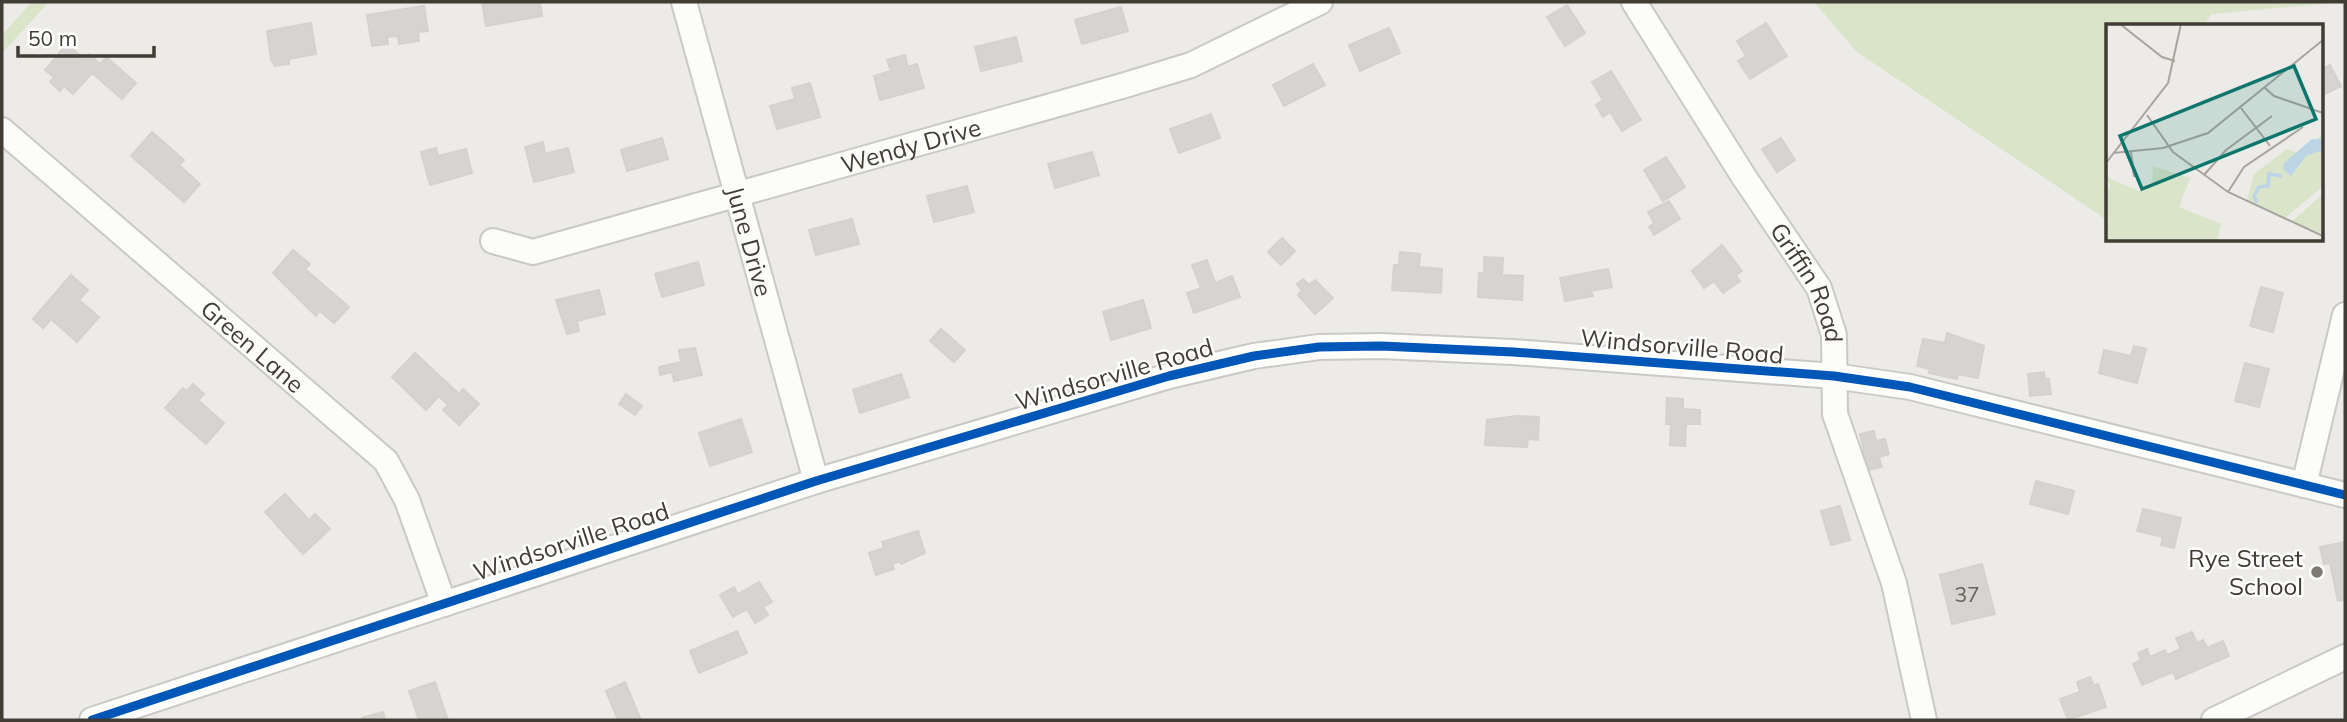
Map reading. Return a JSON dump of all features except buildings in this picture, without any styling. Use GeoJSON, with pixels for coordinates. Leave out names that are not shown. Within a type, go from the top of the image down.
{"type":"FeatureCollection","features":[{"type":"Feature","properties":{"kind":"street","name":"June Drive"},"geometry":{"type":"LineString","coordinates":[[684,2],[816,481]]}},
{"type":"Feature","properties":{"kind":"street","name":"Wendy Drive"},"geometry":{"type":"LineString","coordinates":[[493,241],[533,251],[1191,65],[1320,2]]}},
{"type":"Feature","properties":{"kind":"street","name":"Griffin Road"},"geometry":{"type":"LineString","coordinates":[[1634,2],[1744,177],[1819,288],[1835,335],[1834,376],[1838,425],[1894,583],[1924,720]]}},
{"type":"Feature","properties":{"kind":"street","name":"Green Lane"},"geometry":{"type":"LineString","coordinates":[[2,130],[386,461],[407,500],[444,604]]}},
{"type":"Feature","properties":{"kind":"street"},"geometry":{"type":"LineString","coordinates":[[2304,485],[2345,315]]}},
{"type":"Feature","properties":{"kind":"street","name":"Windsorville Road"},"geometry":{"type":"LineString","coordinates":[[92,720],[816,481],[1170,376],[1254,356],[1319,347],[1381,346],[1513,352],[1834,376],[1910,387],[2345,495]]}},
{"type":"Feature","properties":{"kind":"street"},"geometry":{"type":"LineString","coordinates":[[2214,720],[2344,661]]}},
{"type":"Feature","properties":{"kind":"green space"},"geometry":{"type":"Polygon","coordinates":[[[32,2],[49,2],[2,53],[2,35],[32,2]]]}},
{"type":"Feature","properties":{"kind":"green space"},"geometry":{"type":"Polygon","coordinates":[[[1814,2],[2345,2],[2211,14],[2205,24],[2106,24],[2106,219],[1857,52],[1814,2]]]}},
{"type":"Feature","properties":{"kind":"cycle path"},"geometry":{"type":"LineString","coordinates":[[92,720],[816,481],[1169,376],[1254,356],[1319,347],[1381,346],[1513,352],[1834,376],[1910,387],[2345,495]]}},
{"type":"Feature","properties":{"kind":"place","name":"Rye Street School"},"geometry":{"type":"Point","coordinates":[2317,572]}}]}
